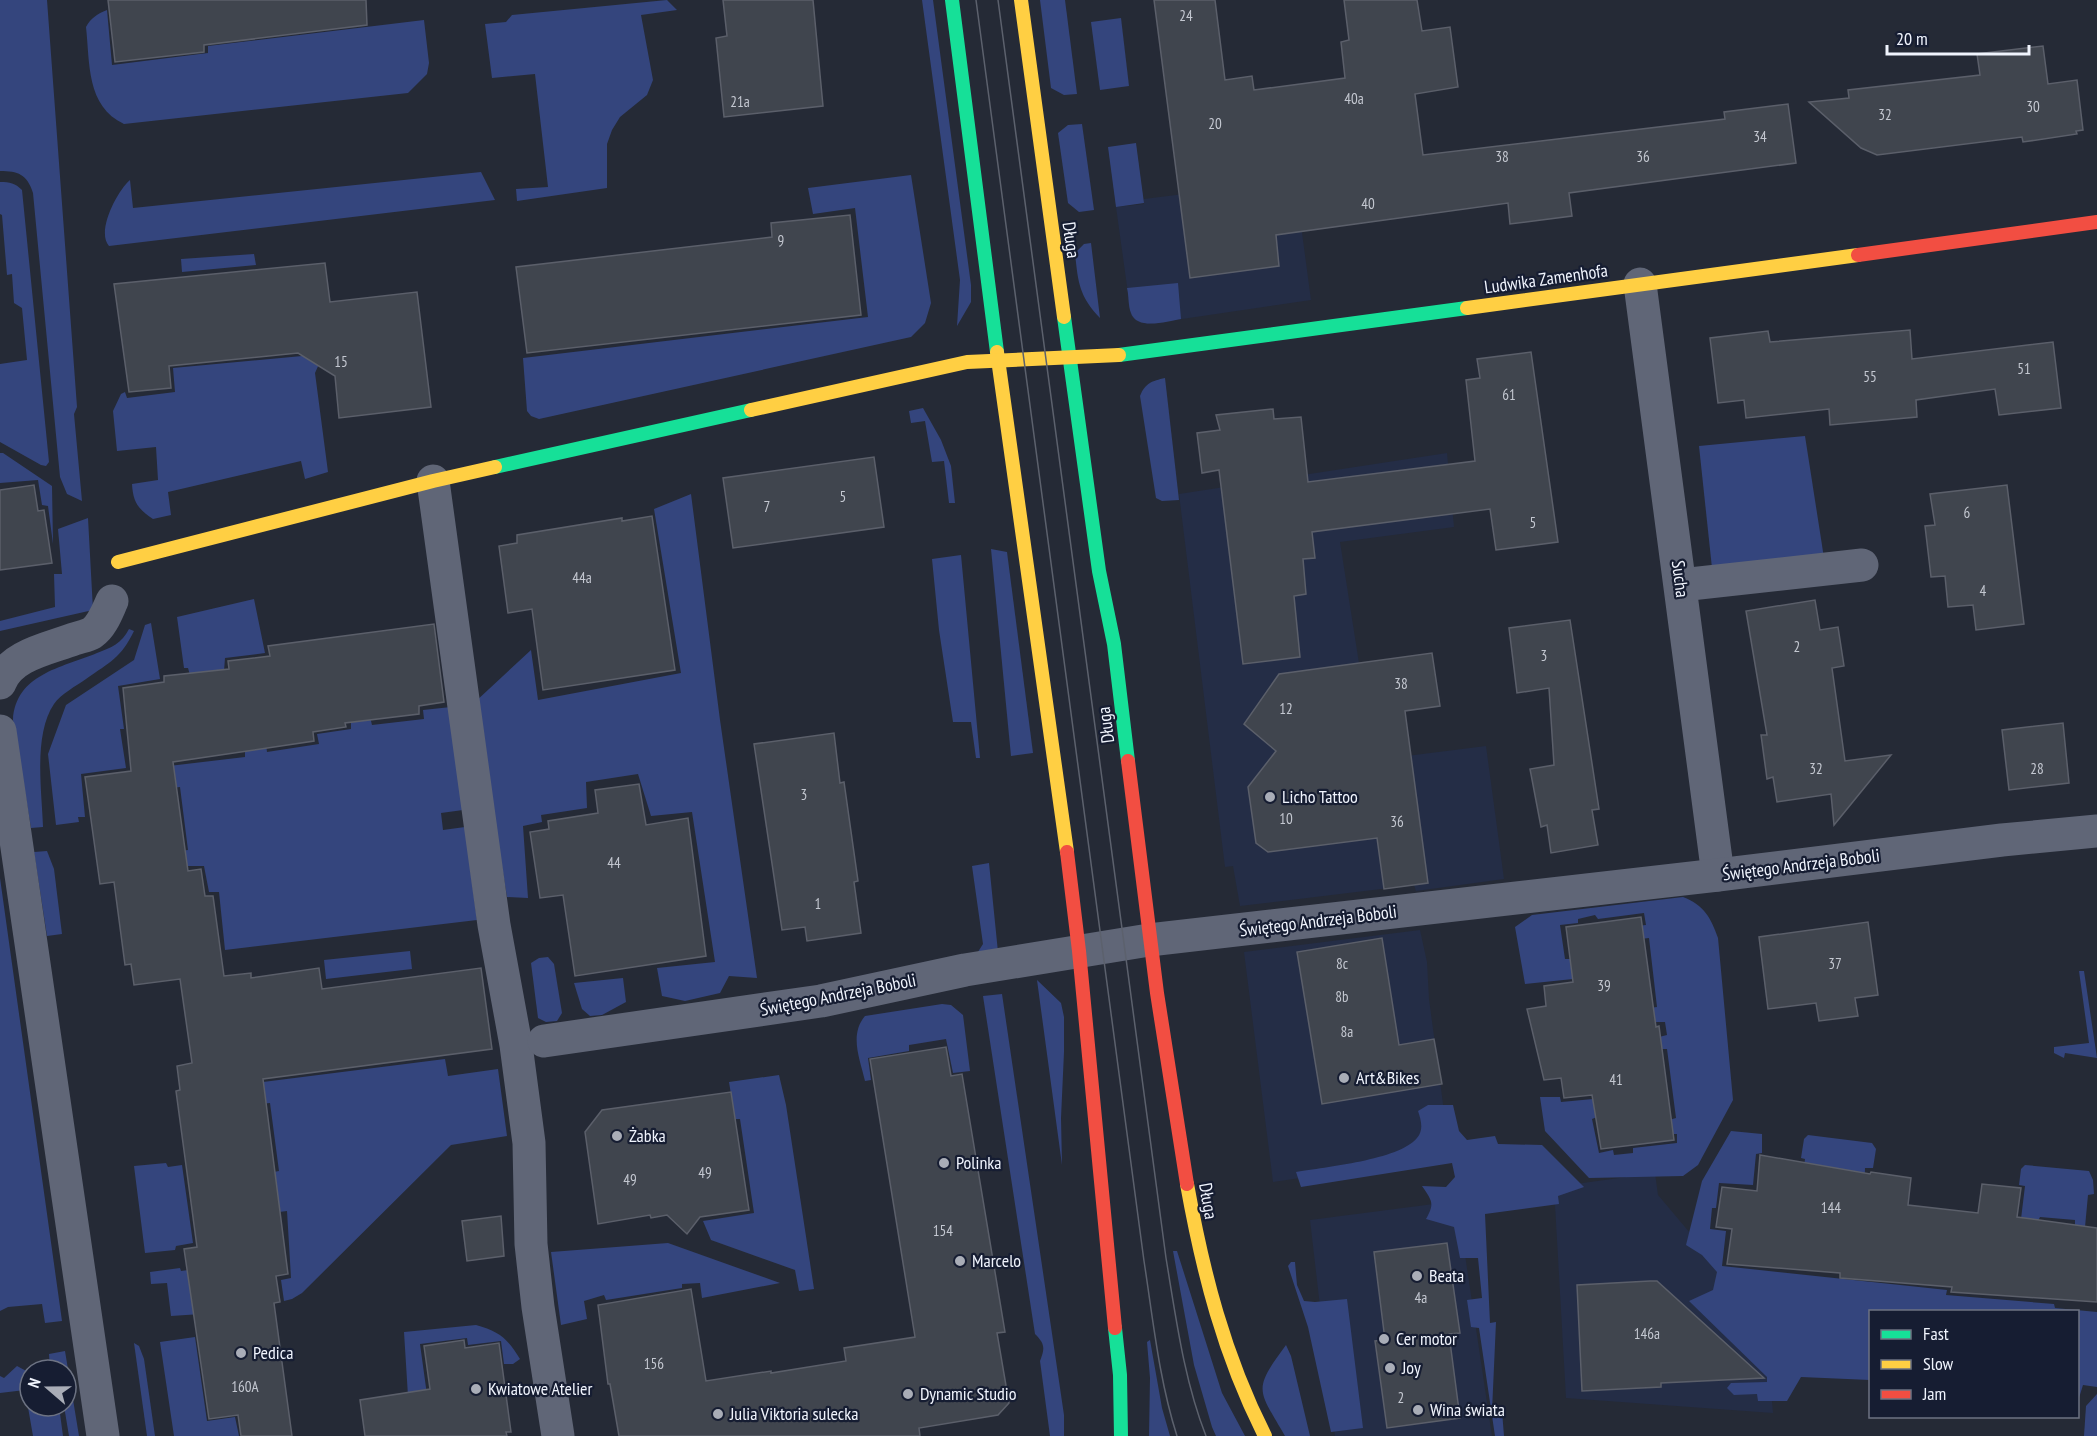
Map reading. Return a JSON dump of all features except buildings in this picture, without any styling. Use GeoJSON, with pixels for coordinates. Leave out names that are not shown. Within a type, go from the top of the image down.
{"type":"FeatureCollection","features":[{"type":"Feature","properties":{"kind":"street"},"geometry":{"type":"LineString","coordinates":[[952,0],[998,362],[1079,951],[1120,1375],[1121,1436]]}},
{"type":"Feature","properties":{"kind":"street","name":"Długa"},"geometry":{"type":"LineString","coordinates":[[1021,0],[1097,560],[1107,600],[1117,665],[1149,940],[1192,1223],[1223,1339],[1256,1420],[1265,1436]]}},
{"type":"Feature","properties":{"kind":"street","name":"Ludwika Zamenhofa"},"geometry":{"type":"LineString","coordinates":[[118,562],[433,481],[967,362],[1124,355],[2097,222]]}},
{"type":"Feature","properties":{"kind":"street","name":"Sucha"},"geometry":{"type":"LineString","coordinates":[[1640,284],[1718,875]]}},
{"type":"Feature","properties":{"kind":"street"},"geometry":{"type":"LineString","coordinates":[[433,481],[494,926],[516,1045],[529,1143],[531,1244],[553,1414],[558,1436]]}},
{"type":"Feature","properties":{"kind":"street"},"geometry":{"type":"LineString","coordinates":[[1681,585],[1862,565]]}},
{"type":"Feature","properties":{"kind":"street"},"geometry":{"type":"LineString","coordinates":[[0,683],[7,671],[22,658],[92,632],[104,619],[112,601]]}},
{"type":"Feature","properties":{"kind":"street"},"geometry":{"type":"LineString","coordinates":[[0,732],[103,1436]]}},
{"type":"Feature","properties":{"kind":"street","name":"Świętego Andrzeja Boboli"},"geometry":{"type":"LineString","coordinates":[[544,1041],[821,1001],[965,970],[1149,940],[2002,840],[2097,831]]}},
{"type":"Feature","properties":{"kind":"shaded area"},"geometry":{"type":"Polygon","coordinates":[[[0,0],[47,0],[77,407],[74,414],[82,501],[67,494],[60,477],[33,193],[28,182],[21,175],[0,171],[0,0]]]}},
{"type":"Feature","properties":{"kind":"shaded area"},"geometry":{"type":"Polygon","coordinates":[[[667,0],[677,10],[641,15],[653,80],[647,95],[620,117],[612,130],[607,144],[607,188],[517,201],[516,189],[548,187],[535,74],[492,78],[485,24],[506,22],[512,15],[667,0]]]}},
{"type":"Feature","properties":{"kind":"shaded area"},"geometry":{"type":"Polygon","coordinates":[[[922,0],[933,0],[971,285],[971,302],[957,326],[960,280],[922,0]]]}},
{"type":"Feature","properties":{"kind":"shaded area"},"geometry":{"type":"Polygon","coordinates":[[[1040,0],[1065,0],[1077,94],[1064,95],[1051,88],[1040,0]]]}},
{"type":"Feature","properties":{"kind":"shaded area"},"geometry":{"type":"Polygon","coordinates":[[[107,10],[112,65],[208,53],[208,46],[424,20],[429,63],[427,74],[408,93],[124,124],[112,116],[96,95],[90,69],[86,27],[90,21],[107,10]]]}},
{"type":"Feature","properties":{"kind":"shaded area"},"geometry":{"type":"Polygon","coordinates":[[[1121,18],[1129,86],[1100,90],[1091,22],[1121,18]]]}},
{"type":"Feature","properties":{"kind":"shaded area"},"geometry":{"type":"Polygon","coordinates":[[[1082,124],[1094,210],[1079,212],[1068,203],[1058,133],[1068,125],[1082,124]]]}},
{"type":"Feature","properties":{"kind":"shaded area"},"geometry":{"type":"Polygon","coordinates":[[[1136,143],[1144,203],[1116,207],[1108,147],[1136,143]]]}},
{"type":"Feature","properties":{"kind":"shaded area"},"geometry":{"type":"Polygon","coordinates":[[[481,172],[495,200],[109,246],[106,240],[105,231],[114,202],[130,180],[133,208],[481,172]]]}},
{"type":"Feature","properties":{"kind":"shaded area"},"geometry":{"type":"Polygon","coordinates":[[[911,175],[931,303],[925,323],[911,337],[539,419],[531,416],[527,411],[523,358],[868,317],[855,208],[813,214],[808,188],[911,175]]]}},
{"type":"Feature","properties":{"kind":"shaded area"},"geometry":{"type":"Polygon","coordinates":[[[1295,180],[1311,300],[1148,324],[1136,320],[1131,315],[1116,207],[1144,204],[1144,199],[1295,180]]]}},
{"type":"Feature","properties":{"kind":"shaded area"},"geometry":{"type":"Polygon","coordinates":[[[0,182],[12,183],[22,190],[49,462],[46,466],[0,442],[0,364],[27,360],[22,308],[14,303],[12,274],[7,275],[2,215],[0,214],[0,182]]]}},
{"type":"Feature","properties":{"kind":"shaded area"},"geometry":{"type":"Polygon","coordinates":[[[1091,243],[1100,318],[1084,295],[1076,263],[1075,253],[1084,244],[1091,243]]]}},
{"type":"Feature","properties":{"kind":"shaded area"},"geometry":{"type":"Polygon","coordinates":[[[254,254],[256,265],[182,272],[181,259],[254,254]]]}},
{"type":"Feature","properties":{"kind":"shaded area"},"geometry":{"type":"Polygon","coordinates":[[[1178,283],[1181,319],[1153,324],[1134,319],[1130,310],[1127,288],[1178,283]]]}},
{"type":"Feature","properties":{"kind":"shaded area"},"geometry":{"type":"Polygon","coordinates":[[[313,355],[319,364],[315,373],[328,472],[305,479],[301,461],[168,492],[171,515],[153,519],[140,508],[135,500],[132,484],[158,480],[156,447],[117,451],[113,411],[121,394],[125,392],[127,398],[175,392],[173,368],[313,355]]]}},
{"type":"Feature","properties":{"kind":"shaded area"},"geometry":{"type":"Polygon","coordinates":[[[1165,378],[1179,500],[1162,501],[1156,498],[1140,396],[1150,383],[1165,378]]]}},
{"type":"Feature","properties":{"kind":"shaded area"},"geometry":{"type":"Polygon","coordinates":[[[923,408],[941,440],[951,466],[955,503],[949,503],[944,461],[932,462],[925,421],[911,423],[909,411],[923,408]]]}},
{"type":"Feature","properties":{"kind":"shaded area"},"geometry":{"type":"Polygon","coordinates":[[[1805,436],[1824,558],[1712,568],[1699,446],[1805,436]]]}},
{"type":"Feature","properties":{"kind":"shaded area"},"geometry":{"type":"Polygon","coordinates":[[[0,453],[52,486],[53,544],[48,506],[42,505],[38,480],[0,483],[0,453]]]}},
{"type":"Feature","properties":{"kind":"shaded area"},"geometry":{"type":"Polygon","coordinates":[[[1447,453],[1454,527],[1340,542],[1361,676],[1367,761],[1486,746],[1504,879],[1416,891],[1414,885],[1240,906],[1233,866],[1225,867],[1179,494],[1447,453]]]}},
{"type":"Feature","properties":{"kind":"shaded area"},"geometry":{"type":"Polygon","coordinates":[[[691,494],[720,720],[757,978],[729,976],[720,993],[685,1001],[662,996],[657,968],[715,962],[692,812],[651,816],[638,774],[586,782],[587,808],[541,815],[542,822],[523,826],[528,898],[507,897],[475,702],[531,650],[538,700],[681,673],[654,509],[691,494]]]}},
{"type":"Feature","properties":{"kind":"shaded area"},"geometry":{"type":"Polygon","coordinates":[[[88,518],[93,610],[0,631],[0,621],[55,607],[54,574],[62,574],[58,529],[88,518]]]}},
{"type":"Feature","properties":{"kind":"shaded area"},"geometry":{"type":"Polygon","coordinates":[[[991,549],[1007,552],[1033,753],[1011,756],[991,549]]]}},
{"type":"Feature","properties":{"kind":"shaded area"},"geometry":{"type":"Polygon","coordinates":[[[961,555],[980,758],[976,758],[971,722],[953,722],[939,630],[932,559],[961,555]]]}},
{"type":"Feature","properties":{"kind":"shaded area"},"geometry":{"type":"Polygon","coordinates":[[[254,599],[265,653],[225,658],[224,671],[190,675],[188,668],[184,668],[177,617],[254,599]]]}},
{"type":"Feature","properties":{"kind":"shaded area"},"geometry":{"type":"Polygon","coordinates":[[[151,623],[160,679],[118,686],[124,729],[120,729],[126,768],[81,774],[85,817],[78,817],[79,822],[56,825],[48,754],[66,705],[134,660],[145,625],[151,623]]]}},
{"type":"Feature","properties":{"kind":"shaded area"},"geometry":{"type":"Polygon","coordinates":[[[129,629],[134,631],[119,654],[61,697],[47,717],[43,731],[40,764],[43,827],[31,828],[13,720],[22,692],[43,675],[111,647],[123,638],[129,629]]]}},
{"type":"Feature","properties":{"kind":"shaded area"},"geometry":{"type":"Polygon","coordinates":[[[451,707],[463,810],[441,813],[443,830],[465,827],[477,920],[225,950],[219,892],[209,892],[204,866],[183,866],[180,851],[188,850],[180,787],[172,788],[169,766],[245,757],[245,746],[266,744],[267,752],[319,744],[317,734],[351,729],[351,719],[370,717],[372,725],[424,719],[423,710],[451,707]]]}},
{"type":"Feature","properties":{"kind":"shaded area"},"geometry":{"type":"Polygon","coordinates":[[[47,851],[54,869],[62,934],[47,936],[34,852],[47,851]]]}},
{"type":"Feature","properties":{"kind":"shaded area"},"geometry":{"type":"Polygon","coordinates":[[[989,863],[998,952],[976,955],[983,944],[972,866],[989,863]]]}},
{"type":"Feature","properties":{"kind":"shaded area"},"geometry":{"type":"Polygon","coordinates":[[[0,878],[62,1321],[45,1323],[42,1304],[8,1307],[0,1311],[0,878]]]}},
{"type":"Feature","properties":{"kind":"shaded area"},"geometry":{"type":"Polygon","coordinates":[[[1683,897],[1706,913],[1718,938],[1733,1100],[1698,1165],[1683,1176],[1589,1178],[1545,1131],[1540,1097],[1560,1097],[1561,1102],[1593,1099],[1597,1117],[1592,1119],[1599,1153],[1613,1150],[1614,1155],[1633,1153],[1633,1148],[1677,1143],[1677,1134],[1671,1134],[1669,1120],[1676,1118],[1667,1049],[1660,1049],[1659,1037],[1667,1035],[1665,1022],[1651,1022],[1649,1008],[1657,1007],[1649,938],[1640,939],[1637,926],[1646,925],[1644,913],[1598,919],[1595,915],[1578,919],[1578,923],[1560,925],[1565,959],[1570,959],[1573,979],[1525,984],[1515,927],[1532,915],[1683,897]]]}},
{"type":"Feature","properties":{"kind":"shaded area"},"geometry":{"type":"Polygon","coordinates":[[[1420,930],[1427,962],[1429,999],[1450,1156],[1273,1182],[1244,952],[1420,930]]]}},
{"type":"Feature","properties":{"kind":"shaded area"},"geometry":{"type":"Polygon","coordinates":[[[410,951],[412,969],[326,979],[324,960],[410,951]]]}},
{"type":"Feature","properties":{"kind":"shaded area"},"geometry":{"type":"Polygon","coordinates":[[[548,957],[554,964],[562,1013],[557,1021],[546,1022],[538,1018],[531,963],[539,958],[548,957]]]}},
{"type":"Feature","properties":{"kind":"shaded area"},"geometry":{"type":"Polygon","coordinates":[[[2079,971],[2084,971],[2097,1058],[2065,1053],[2064,1058],[2054,1053],[2054,1047],[2089,1043],[2079,971]]]}},
{"type":"Feature","properties":{"kind":"shaded area"},"geometry":{"type":"Polygon","coordinates":[[[623,978],[626,1002],[602,1015],[590,1016],[582,1009],[574,983],[623,978]]]}},
{"type":"Feature","properties":{"kind":"shaded area"},"geometry":{"type":"Polygon","coordinates":[[[1037,980],[1061,1003],[1064,1017],[1062,1165],[1037,980]]]}},
{"type":"Feature","properties":{"kind":"shaded area"},"geometry":{"type":"Polygon","coordinates":[[[1002,994],[1064,1415],[1064,1436],[1050,1436],[1040,1361],[1043,1346],[1035,1334],[983,996],[1002,994]]]}},
{"type":"Feature","properties":{"kind":"shaded area"},"geometry":{"type":"Polygon","coordinates":[[[942,1004],[951,1005],[963,1015],[970,1071],[953,1073],[946,1039],[909,1045],[909,1051],[868,1058],[871,1080],[865,1081],[857,1039],[860,1023],[865,1016],[942,1004]]]}},
{"type":"Feature","properties":{"kind":"shaded area"},"geometry":{"type":"Polygon","coordinates":[[[445,1059],[448,1076],[498,1069],[507,1136],[451,1145],[302,1293],[284,1301],[281,1280],[291,1278],[287,1211],[271,1213],[268,1173],[279,1171],[270,1103],[260,1104],[255,1083],[445,1059]]]}},
{"type":"Feature","properties":{"kind":"shaded area"},"geometry":{"type":"Polygon","coordinates":[[[779,1075],[786,1105],[814,1289],[799,1291],[795,1270],[711,1240],[703,1221],[754,1213],[740,1119],[735,1119],[729,1082],[779,1075]]]}},
{"type":"Feature","properties":{"kind":"shaded area"},"geometry":{"type":"Polygon","coordinates":[[[1428,1105],[1453,1105],[1459,1131],[1467,1140],[1495,1136],[1498,1144],[1542,1145],[1584,1187],[1558,1196],[1559,1204],[1485,1214],[1490,1323],[1496,1322],[1492,1411],[1502,1411],[1504,1436],[1495,1436],[1479,1328],[1471,1327],[1467,1300],[1482,1298],[1478,1258],[1460,1258],[1454,1227],[1426,1219],[1431,1209],[1431,1202],[1422,1186],[1446,1187],[1455,1177],[1452,1163],[1301,1187],[1296,1172],[1361,1161],[1408,1146],[1421,1132],[1418,1111],[1428,1105]]]}},
{"type":"Feature","properties":{"kind":"shaded area"},"geometry":{"type":"Polygon","coordinates":[[[1731,1131],[1762,1134],[1762,1153],[1756,1154],[1753,1185],[1719,1183],[1716,1208],[1712,1208],[1710,1229],[1726,1231],[1722,1266],[1947,1290],[1946,1295],[2054,1304],[2055,1308],[2076,1310],[1869,1310],[1869,1380],[1801,1377],[1787,1401],[1758,1401],[1757,1394],[1734,1395],[1727,1388],[1731,1383],[1767,1382],[1767,1377],[1689,1301],[1713,1290],[1717,1272],[1702,1255],[1686,1245],[1702,1181],[1731,1131]]]}},
{"type":"Feature","properties":{"kind":"shaded area"},"geometry":{"type":"Polygon","coordinates":[[[1808,1135],[1872,1143],[1876,1149],[1873,1168],[1865,1168],[1864,1199],[1801,1191],[1805,1159],[1801,1158],[1804,1139],[1808,1135]]]}},
{"type":"Feature","properties":{"kind":"shaded area"},"geometry":{"type":"Polygon","coordinates":[[[166,1163],[168,1167],[182,1165],[193,1243],[176,1246],[175,1250],[145,1253],[134,1166],[166,1163]]]}},
{"type":"Feature","properties":{"kind":"shaded area"},"geometry":{"type":"Polygon","coordinates":[[[2025,1165],[2089,1171],[2093,1180],[2094,1194],[2088,1195],[2085,1227],[2075,1227],[2075,1220],[2040,1217],[2038,1221],[2021,1219],[2025,1186],[2019,1185],[2021,1169],[2025,1165]]]}},
{"type":"Feature","properties":{"kind":"shaded area"},"geometry":{"type":"Polygon","coordinates":[[[1655,1173],[1658,1195],[1765,1322],[1773,1413],[1566,1398],[1554,1187],[1655,1173]]]}},
{"type":"Feature","properties":{"kind":"shaded area"},"geometry":{"type":"Polygon","coordinates":[[[1457,1201],[1492,1436],[1335,1436],[1310,1220],[1457,1201]]]}},
{"type":"Feature","properties":{"kind":"shaded area"},"geometry":{"type":"Polygon","coordinates":[[[668,1243],[780,1283],[702,1298],[700,1283],[682,1284],[682,1288],[606,1300],[604,1295],[584,1301],[587,1319],[561,1325],[551,1252],[668,1243]]]}},
{"type":"Feature","properties":{"kind":"shaded area"},"geometry":{"type":"Polygon","coordinates":[[[1173,1251],[1177,1251],[1222,1393],[1245,1436],[1216,1436],[1212,1427],[1194,1365],[1173,1251]]]}},
{"type":"Feature","properties":{"kind":"shaded area"},"geometry":{"type":"Polygon","coordinates":[[[1291,1262],[1295,1262],[1297,1285],[1304,1301],[1347,1299],[1363,1428],[1331,1432],[1308,1327],[1288,1266],[1291,1262]]]}},
{"type":"Feature","properties":{"kind":"shaded area"},"geometry":{"type":"Polygon","coordinates":[[[180,1268],[181,1271],[196,1269],[201,1314],[171,1316],[167,1283],[151,1284],[150,1272],[180,1268]]]}},
{"type":"Feature","properties":{"kind":"shaded area"},"geometry":{"type":"Polygon","coordinates":[[[2079,1310],[2097,1312],[2097,1387],[2083,1385],[2079,1398],[2079,1310]]]}},
{"type":"Feature","properties":{"kind":"shaded area"},"geometry":{"type":"Polygon","coordinates":[[[476,1325],[502,1337],[520,1359],[513,1364],[504,1364],[501,1341],[468,1345],[467,1338],[420,1344],[427,1395],[408,1396],[404,1332],[476,1325]]]}},
{"type":"Feature","properties":{"kind":"shaded area"},"geometry":{"type":"Polygon","coordinates":[[[195,1337],[207,1421],[235,1417],[239,1436],[174,1436],[160,1342],[195,1337]]]}},
{"type":"Feature","properties":{"kind":"shaded area"},"geometry":{"type":"Polygon","coordinates":[[[1150,1340],[1162,1408],[1170,1436],[1149,1436],[1150,1378],[1147,1342],[1150,1340]]]}},
{"type":"Feature","properties":{"kind":"shaded area"},"geometry":{"type":"Polygon","coordinates":[[[134,1343],[139,1346],[144,1359],[155,1436],[147,1436],[134,1343]]]}},
{"type":"Feature","properties":{"kind":"shaded area"},"geometry":{"type":"Polygon","coordinates":[[[1286,1345],[1291,1356],[1310,1436],[1285,1436],[1264,1399],[1264,1382],[1268,1372],[1286,1345]]]}},
{"type":"Feature","properties":{"kind":"shaded area"},"geometry":{"type":"Polygon","coordinates":[[[65,1351],[66,1358],[49,1358],[49,1354],[65,1351]]]}},
{"type":"Feature","properties":{"kind":"shaded area"},"geometry":{"type":"Polygon","coordinates":[[[18,1367],[18,1391],[0,1393],[0,1376],[4,1378],[18,1367]]]}},
{"type":"Feature","properties":{"kind":"shaded area"},"geometry":{"type":"Polygon","coordinates":[[[2097,1394],[2097,1436],[2084,1436],[2086,1406],[2097,1394]]]}},
{"type":"Feature","properties":{"kind":"shaded area"},"geometry":{"type":"Polygon","coordinates":[[[30,1418],[61,1418],[63,1436],[33,1436],[30,1418]]]}},
{"type":"Feature","properties":{"kind":"shaded area"},"geometry":{"type":"Polygon","coordinates":[[[66,1418],[76,1418],[79,1436],[69,1436],[66,1418]]]}},
{"type":"Feature","properties":{"kind":"tram line"},"geometry":{"type":"LineString","coordinates":[[976,0],[1144,1261],[1161,1371],[1177,1436]]}},
{"type":"Feature","properties":{"kind":"tram line"},"geometry":{"type":"LineString","coordinates":[[998,0],[1166,1258],[1186,1371],[1206,1436]]}},
{"type":"Feature","properties":{"kind":"traffic: fast"},"geometry":{"type":"LineString","coordinates":[[952,0],[997,352]]}},
{"type":"Feature","properties":{"kind":"traffic: fast"},"geometry":{"type":"LineString","coordinates":[[1119,355],[1467,308]]}},
{"type":"Feature","properties":{"kind":"traffic: fast"},"geometry":{"type":"LineString","coordinates":[[1064,317],[1099,571],[1114,644],[1128,761]]}},
{"type":"Feature","properties":{"kind":"traffic: fast"},"geometry":{"type":"LineString","coordinates":[[495,467],[751,410]]}},
{"type":"Feature","properties":{"kind":"traffic: fast"},"geometry":{"type":"LineString","coordinates":[[1115,1328],[1120,1375],[1121,1436]]}},
{"type":"Feature","properties":{"kind":"traffic: slow"},"geometry":{"type":"LineString","coordinates":[[1021,0],[1064,317]]}},
{"type":"Feature","properties":{"kind":"traffic: slow"},"geometry":{"type":"LineString","coordinates":[[1467,308],[1858,255]]}},
{"type":"Feature","properties":{"kind":"traffic: slow"},"geometry":{"type":"LineString","coordinates":[[997,352],[1067,852]]}},
{"type":"Feature","properties":{"kind":"traffic: slow"},"geometry":{"type":"LineString","coordinates":[[751,410],[967,362],[1119,355]]}},
{"type":"Feature","properties":{"kind":"traffic: slow"},"geometry":{"type":"LineString","coordinates":[[118,562],[495,467]]}},
{"type":"Feature","properties":{"kind":"traffic: slow"},"geometry":{"type":"LineString","coordinates":[[1187,1184],[1200,1250],[1217,1313],[1238,1375],[1265,1436]]}},
{"type":"Feature","properties":{"kind":"traffic: jam"},"geometry":{"type":"LineString","coordinates":[[1858,255],[2097,222]]}},
{"type":"Feature","properties":{"kind":"traffic: jam"},"geometry":{"type":"LineString","coordinates":[[1128,761],[1157,993],[1187,1184]]}},
{"type":"Feature","properties":{"kind":"traffic: jam"},"geometry":{"type":"LineString","coordinates":[[1067,852],[1079,951],[1115,1328]]}},
{"type":"Feature","properties":{"kind":"place","name":"Licho Tattoo"},"geometry":{"type":"Point","coordinates":[1270,797]}},
{"type":"Feature","properties":{"kind":"place","name":"Art&Bikes"},"geometry":{"type":"Point","coordinates":[1344,1078]}},
{"type":"Feature","properties":{"kind":"place","name":"Żabka"},"geometry":{"type":"Point","coordinates":[617,1136]}},
{"type":"Feature","properties":{"kind":"place","name":"Polinka"},"geometry":{"type":"Point","coordinates":[944,1163]}},
{"type":"Feature","properties":{"kind":"place","name":"Marcelo"},"geometry":{"type":"Point","coordinates":[960,1261]}},
{"type":"Feature","properties":{"kind":"place","name":"Beata"},"geometry":{"type":"Point","coordinates":[1417,1276]}},
{"type":"Feature","properties":{"kind":"place","name":"Cer motor"},"geometry":{"type":"Point","coordinates":[1384,1339]}},
{"type":"Feature","properties":{"kind":"place","name":"Pedica"},"geometry":{"type":"Point","coordinates":[241,1353]}},
{"type":"Feature","properties":{"kind":"place","name":"Joy"},"geometry":{"type":"Point","coordinates":[1390,1368]}},
{"type":"Feature","properties":{"kind":"place","name":"Kwiatowe Atelier"},"geometry":{"type":"Point","coordinates":[476,1389]}},
{"type":"Feature","properties":{"kind":"place","name":"Dynamic Studio"},"geometry":{"type":"Point","coordinates":[908,1394]}},
{"type":"Feature","properties":{"kind":"place","name":"Wina świata"},"geometry":{"type":"Point","coordinates":[1418,1410]}},
{"type":"Feature","properties":{"kind":"place","name":"Julia Viktoria sulecka"},"geometry":{"type":"Point","coordinates":[718,1414]}}]}
